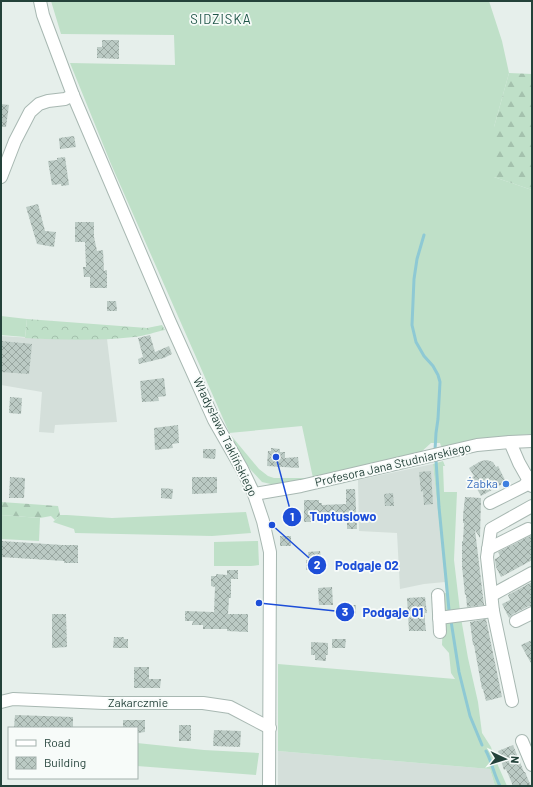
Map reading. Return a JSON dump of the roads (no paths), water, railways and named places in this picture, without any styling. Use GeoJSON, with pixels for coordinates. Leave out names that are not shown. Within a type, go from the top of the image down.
{"type":"FeatureCollection","features":[{"type":"Feature","properties":{"kind":"street","name":"Władysława Taklińskiego"},"geometry":{"type":"LineString","coordinates":[[40,1],[43,15],[72,92],[172,327],[214,420],[242,469],[254,494],[263,521],[270,552],[268,684],[270,728],[269,786]]}},
{"type":"Feature","properties":{"kind":"street"},"geometry":{"type":"LineString","coordinates":[[1,177],[15,141],[30,112],[39,104],[48,101],[65,100],[72,92]]}},
{"type":"Feature","properties":{"kind":"street","name":"Profesora Jana Studniarskiego"},"geometry":{"type":"LineString","coordinates":[[254,494],[301,486],[477,445],[532,441]]}},
{"type":"Feature","properties":{"kind":"street"},"geometry":{"type":"LineString","coordinates":[[490,503],[531,481],[519,463],[510,442]]}},
{"type":"Feature","properties":{"kind":"street"},"geometry":{"type":"LineString","coordinates":[[512,701],[493,611],[487,557],[490,529],[532,506]]}},
{"type":"Feature","properties":{"kind":"street"},"geometry":{"type":"LineString","coordinates":[[488,549],[528,528]]}},
{"type":"Feature","properties":{"kind":"street"},"geometry":{"type":"LineString","coordinates":[[492,595],[532,573]]}},
{"type":"Feature","properties":{"kind":"street"},"geometry":{"type":"LineString","coordinates":[[438,595],[440,632]]}},
{"type":"Feature","properties":{"kind":"street"},"geometry":{"type":"LineString","coordinates":[[439,618],[493,611]]}},
{"type":"Feature","properties":{"kind":"street"},"geometry":{"type":"LineString","coordinates":[[516,621],[532,613]]}},
{"type":"Feature","properties":{"kind":"street","name":"Zakarczmie"},"geometry":{"type":"LineString","coordinates":[[1,702],[13,699],[104,703],[202,703],[230,707],[270,728]]}},
{"type":"Feature","properties":{"kind":"street"},"geometry":{"type":"LineString","coordinates":[[522,741],[532,765]]}},
{"type":"Feature","properties":{"kind":"waterway"},"geometry":{"type":"LineString","coordinates":[[424,235],[417,259],[414,279],[412,325],[416,342],[424,356],[433,366],[440,382],[435,450]]}},
{"type":"Feature","properties":{"kind":"waterway"},"geometry":{"type":"LineString","coordinates":[[436,460],[449,610]]}},
{"type":"Feature","properties":{"kind":"waterway"},"geometry":{"type":"LineString","coordinates":[[451,621],[459,672],[470,716],[482,745]]}},
{"type":"Feature","properties":{"kind":"waterway"},"geometry":{"type":"LineString","coordinates":[[486,751],[500,786]]}},
{"type":"Feature","properties":{"kind":"place","name":"Tuptusiowo"},"geometry":{"type":"Point","coordinates":[276,457]}},
{"type":"Feature","properties":{"kind":"place","name":"Żabka"},"geometry":{"type":"Point","coordinates":[506,484]}},
{"type":"Feature","properties":{"kind":"place","name":"Podgaje 02"},"geometry":{"type":"Point","coordinates":[272,525]}},
{"type":"Feature","properties":{"kind":"place","name":"Podgaje 01"},"geometry":{"type":"Point","coordinates":[259,603]}},
{"type":"Feature","properties":{"kind":"district","name":"SIDZISKA"},"geometry":{"type":"Point","coordinates":[221,19]}}]}
